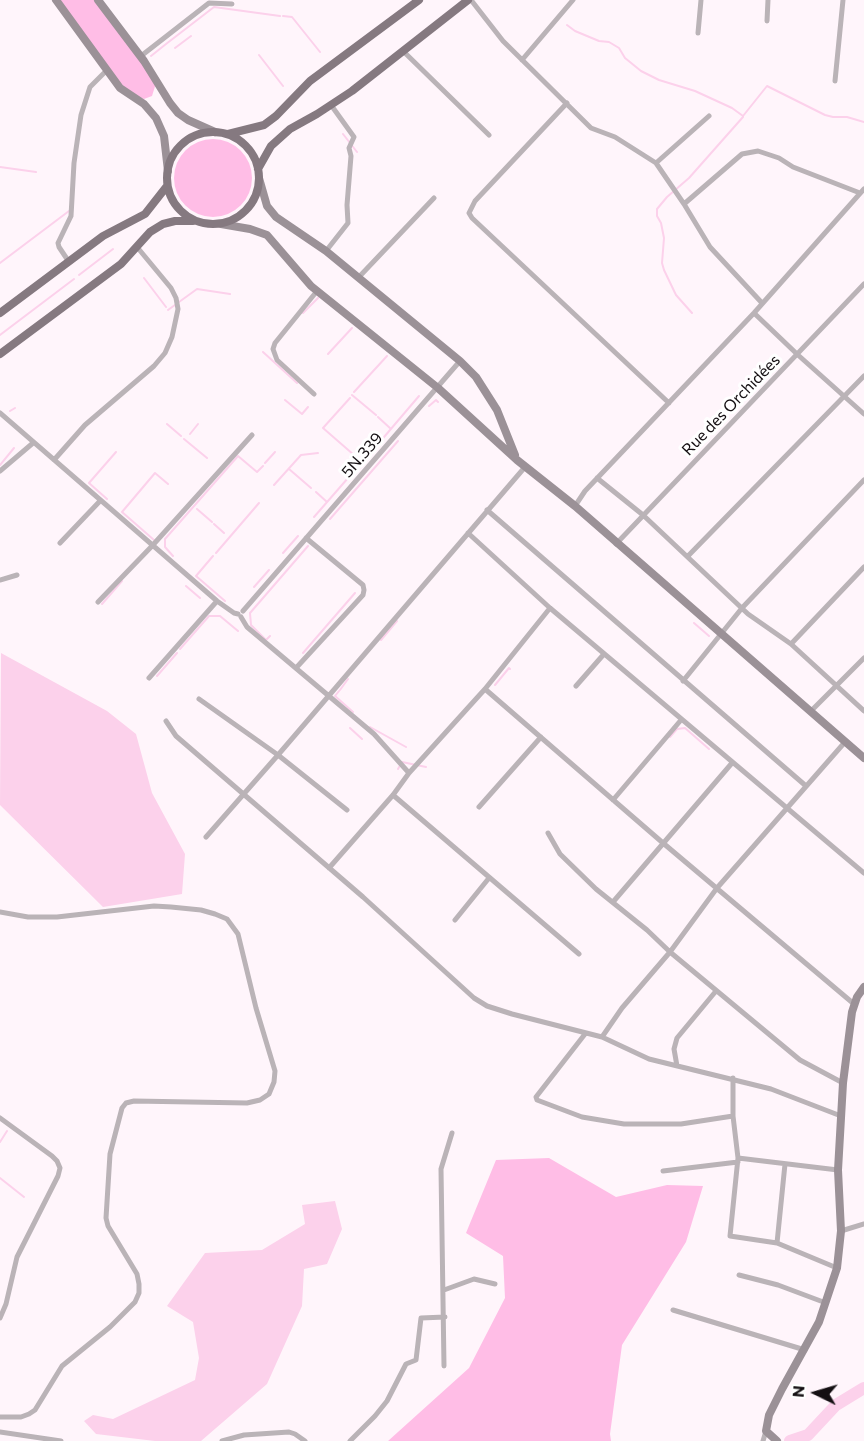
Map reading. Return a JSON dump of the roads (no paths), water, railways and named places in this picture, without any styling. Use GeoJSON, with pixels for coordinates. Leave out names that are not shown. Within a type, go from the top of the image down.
{"type":"FeatureCollection","features":[{"type":"Feature","properties":{"kind":"main road"},"geometry":{"type":"LineString","coordinates":[[56,0],[120,88],[144,104],[156,118],[164,136],[168,171],[167,186],[177,207],[195,221]]}},
{"type":"Feature","properties":{"kind":"main road"},"geometry":{"type":"LineString","coordinates":[[98,0],[141,56],[178,113],[215,132],[236,138],[247,147],[254,158],[271,212],[326,251],[460,361],[476,377],[488,395],[517,460]]}},
{"type":"Feature","properties":{"kind":"main road"},"geometry":{"type":"LineString","coordinates":[[227,134],[264,125],[310,81],[419,0]]}},
{"type":"Feature","properties":{"kind":"main road"},"geometry":{"type":"LineString","coordinates":[[221,224],[236,218],[248,208],[256,194],[258,174],[271,146],[279,138],[331,105],[472,1]]}},
{"type":"Feature","properties":{"kind":"main road"},"geometry":{"type":"LineString","coordinates":[[168,171],[173,156],[180,146],[197,135],[215,132]]}},
{"type":"Feature","properties":{"kind":"main road"},"geometry":{"type":"LineString","coordinates":[[0,313],[103,236],[145,213],[167,186]]}},
{"type":"Feature","properties":{"kind":"main road"},"geometry":{"type":"LineString","coordinates":[[0,354],[121,264],[150,232],[163,224],[175,221],[195,221],[250,229],[267,235],[316,291],[438,388],[525,467],[575,506],[864,758]]}},
{"type":"Feature","properties":{"kind":"main road"},"geometry":{"type":"LineString","coordinates":[[777,1441],[766,1431],[770,1415],[805,1350],[826,1303],[837,1268],[840,1231],[838,1170],[843,1083],[854,1004],[864,987]]}},
{"type":"Feature","properties":{"kind":"street"},"geometry":{"type":"LineString","coordinates":[[522,60],[573,0]]}},
{"type":"Feature","properties":{"kind":"street"},"geometry":{"type":"LineString","coordinates":[[698,33],[701,0]]}},
{"type":"Feature","properties":{"kind":"street"},"geometry":{"type":"LineString","coordinates":[[766,21],[768,0]]}},
{"type":"Feature","properties":{"kind":"street"},"geometry":{"type":"LineString","coordinates":[[835,81],[843,0]]}},
{"type":"Feature","properties":{"kind":"street"},"geometry":{"type":"LineString","coordinates":[[472,1],[503,41],[591,128],[615,137],[656,163],[715,255],[762,303]]}},
{"type":"Feature","properties":{"kind":"street"},"geometry":{"type":"LineString","coordinates":[[141,56],[209,3],[232,4]]}},
{"type":"Feature","properties":{"kind":"street"},"geometry":{"type":"LineString","coordinates":[[403,51],[489,135]]}},
{"type":"Feature","properties":{"kind":"street"},"geometry":{"type":"LineString","coordinates":[[69,262],[58,243],[71,216],[74,163],[81,115],[90,87],[107,70]]}},
{"type":"Feature","properties":{"kind":"street"},"geometry":{"type":"LineString","coordinates":[[567,104],[475,201],[469,213],[669,402]]}},
{"type":"Feature","properties":{"kind":"street"},"geometry":{"type":"LineString","coordinates":[[326,251],[348,223],[350,146],[354,137],[331,105]]}},
{"type":"Feature","properties":{"kind":"street"},"geometry":{"type":"LineString","coordinates":[[656,163],[709,116]]}},
{"type":"Feature","properties":{"kind":"street"},"geometry":{"type":"LineString","coordinates":[[575,506],[585,491],[754,313],[862,191],[792,167],[767,153],[758,151],[742,154],[684,204]]}},
{"type":"Feature","properties":{"kind":"street"},"geometry":{"type":"LineString","coordinates":[[358,278],[434,198]]}},
{"type":"Feature","properties":{"kind":"street"},"geometry":{"type":"LineString","coordinates":[[54,460],[85,425],[154,366],[165,353],[172,337],[178,309],[176,298],[171,288],[137,247]]}},
{"type":"Feature","properties":{"kind":"street","name":"Rue des Orchidées"},"geometry":{"type":"LineString","coordinates":[[616,544],[798,356],[864,284]]}},
{"type":"Feature","properties":{"kind":"street"},"geometry":{"type":"LineString","coordinates":[[314,394],[277,360],[273,350],[275,343],[316,291]]}},
{"type":"Feature","properties":{"kind":"street"},"geometry":{"type":"LineString","coordinates":[[754,313],[798,356],[864,414]]}},
{"type":"Feature","properties":{"kind":"street","name":"5N.339"},"geometry":{"type":"LineString","coordinates":[[241,614],[460,361]]}},
{"type":"Feature","properties":{"kind":"street"},"geometry":{"type":"LineString","coordinates":[[688,556],[864,375]]}},
{"type":"Feature","properties":{"kind":"street"},"geometry":{"type":"LineString","coordinates":[[0,413],[217,601],[233,613],[241,614],[247,627],[380,740],[409,773]]}},
{"type":"Feature","properties":{"kind":"street"},"geometry":{"type":"LineString","coordinates":[[98,602],[252,435]]}},
{"type":"Feature","properties":{"kind":"street"},"geometry":{"type":"LineString","coordinates":[[0,471],[33,443]]}},
{"type":"Feature","properties":{"kind":"street"},"geometry":{"type":"LineString","coordinates":[[206,837],[525,467]]}},
{"type":"Feature","properties":{"kind":"street"},"geometry":{"type":"LineString","coordinates":[[597,478],[643,515],[742,608],[791,644],[864,711]]}},
{"type":"Feature","properties":{"kind":"street"},"geometry":{"type":"LineString","coordinates":[[683,681],[742,608],[864,480]]}},
{"type":"Feature","properties":{"kind":"street"},"geometry":{"type":"LineString","coordinates":[[60,543],[100,501]]}},
{"type":"Feature","properties":{"kind":"street"},"geometry":{"type":"LineString","coordinates":[[488,510],[806,786]]}},
{"type":"Feature","properties":{"kind":"street"},"geometry":{"type":"LineString","coordinates":[[468,534],[550,608],[864,873]]}},
{"type":"Feature","properties":{"kind":"street"},"geometry":{"type":"LineString","coordinates":[[296,668],[363,595],[364,590],[363,585],[306,538]]}},
{"type":"Feature","properties":{"kind":"street"},"geometry":{"type":"LineString","coordinates":[[791,644],[864,567]]}},
{"type":"Feature","properties":{"kind":"street"},"geometry":{"type":"LineString","coordinates":[[0,580],[17,575]]}},
{"type":"Feature","properties":{"kind":"street"},"geometry":{"type":"LineString","coordinates":[[149,678],[217,601]]}},
{"type":"Feature","properties":{"kind":"street"},"geometry":{"type":"LineString","coordinates":[[329,868],[393,795],[409,773],[485,689],[550,608]]}},
{"type":"Feature","properties":{"kind":"street"},"geometry":{"type":"LineString","coordinates":[[576,686],[604,654]]}},
{"type":"Feature","properties":{"kind":"street"},"geometry":{"type":"LineString","coordinates":[[810,712],[864,658]]}},
{"type":"Feature","properties":{"kind":"street"},"geometry":{"type":"LineString","coordinates":[[485,689],[854,1004]]}},
{"type":"Feature","properties":{"kind":"street"},"geometry":{"type":"LineString","coordinates":[[199,699],[278,755],[347,810]]}},
{"type":"Feature","properties":{"kind":"street"},"geometry":{"type":"LineString","coordinates":[[613,800],[681,720]]}},
{"type":"Feature","properties":{"kind":"street"},"geometry":{"type":"LineString","coordinates":[[166,721],[176,736],[363,897],[474,998],[487,1006],[602,1037],[649,1059],[771,1089],[841,1116]]}},
{"type":"Feature","properties":{"kind":"street"},"geometry":{"type":"LineString","coordinates":[[480,807],[541,737]]}},
{"type":"Feature","properties":{"kind":"street"},"geometry":{"type":"LineString","coordinates":[[602,1037],[622,1008],[670,952],[717,888],[845,742]]}},
{"type":"Feature","properties":{"kind":"street"},"geometry":{"type":"LineString","coordinates":[[613,902],[732,763]]}},
{"type":"Feature","properties":{"kind":"street"},"geometry":{"type":"LineString","coordinates":[[393,795],[579,954]]}},
{"type":"Feature","properties":{"kind":"street"},"geometry":{"type":"LineString","coordinates":[[548,833],[560,854],[596,889],[670,952],[800,1060],[843,1083]]}},
{"type":"Feature","properties":{"kind":"street"},"geometry":{"type":"LineString","coordinates":[[455,920],[489,878]]}},
{"type":"Feature","properties":{"kind":"street"},"geometry":{"type":"LineString","coordinates":[[0,912],[57,917],[154,906],[201,910],[226,920],[238,934],[274,1071],[274,1082],[269,1094],[260,1100],[247,1103],[134,1101],[126,1103],[122,1108],[110,1154],[106,1218],[108,1226],[137,1274],[140,1284],[139,1293],[135,1302],[110,1327],[62,1366],[35,1410],[21,1417],[0,1417]]}},
{"type":"Feature","properties":{"kind":"street"},"geometry":{"type":"LineString","coordinates":[[677,1066],[674,1049],[677,1038],[716,990]]}},
{"type":"Feature","properties":{"kind":"street"},"geometry":{"type":"LineString","coordinates":[[585,1034],[536,1097],[537,1100],[582,1117],[624,1124],[681,1124],[732,1116]]}},
{"type":"Feature","properties":{"kind":"street"},"geometry":{"type":"LineString","coordinates":[[733,1078],[732,1116],[738,1160],[730,1236],[777,1243],[837,1268]]}},
{"type":"Feature","properties":{"kind":"street"},"geometry":{"type":"LineString","coordinates":[[0,1118],[51,1156],[60,1168],[18,1257],[0,1318]]}},
{"type":"Feature","properties":{"kind":"street"},"geometry":{"type":"LineString","coordinates":[[444,1366],[441,1165],[452,1133]]}},
{"type":"Feature","properties":{"kind":"street"},"geometry":{"type":"LineString","coordinates":[[663,1171],[738,1160],[838,1170]]}},
{"type":"Feature","properties":{"kind":"street"},"geometry":{"type":"LineString","coordinates":[[777,1243],[785,1164]]}},
{"type":"Feature","properties":{"kind":"street"},"geometry":{"type":"LineString","coordinates":[[840,1231],[864,1224]]}},
{"type":"Feature","properties":{"kind":"street"},"geometry":{"type":"LineString","coordinates":[[739,1275],[778,1285],[826,1303]]}},
{"type":"Feature","properties":{"kind":"street"},"geometry":{"type":"LineString","coordinates":[[444,1290],[474,1279],[495,1284]]}},
{"type":"Feature","properties":{"kind":"street"},"geometry":{"type":"LineString","coordinates":[[673,1310],[805,1350]]}},
{"type":"Feature","properties":{"kind":"street"},"geometry":{"type":"LineString","coordinates":[[350,1441],[387,1401],[408,1363],[416,1360],[422,1318],[445,1317]]}},
{"type":"Feature","properties":{"kind":"street"},"geometry":{"type":"LineString","coordinates":[[763,1441],[766,1431]]}},
{"type":"Feature","properties":{"kind":"street"},"geometry":{"type":"LineString","coordinates":[[0,1432],[61,1441]]}},
{"type":"Feature","properties":{"kind":"street"},"geometry":{"type":"LineString","coordinates":[[222,1441],[231,1437],[289,1432],[305,1441]]}},
{"type":"Feature","properties":{"kind":"waterway"},"geometry":{"type":"LineString","coordinates":[[166,44],[214,7],[280,16]]}},
{"type":"Feature","properties":{"kind":"waterway"},"geometry":{"type":"LineString","coordinates":[[283,16],[292,17],[320,52]]}},
{"type":"Feature","properties":{"kind":"waterway"},"geometry":{"type":"LineString","coordinates":[[567,25],[575,31],[599,41],[609,42],[619,48],[625,58],[641,71],[659,80],[695,91],[732,108],[743,116],[767,86],[825,115],[847,117],[864,122]]}},
{"type":"Feature","properties":{"kind":"waterway"},"geometry":{"type":"LineString","coordinates":[[175,48],[191,36]]}},
{"type":"Feature","properties":{"kind":"waterway"},"geometry":{"type":"LineString","coordinates":[[151,56],[166,44]]}},
{"type":"Feature","properties":{"kind":"waterway"},"geometry":{"type":"LineString","coordinates":[[259,55],[283,86]]}},
{"type":"Feature","properties":{"kind":"waterway"},"geometry":{"type":"LineString","coordinates":[[692,313],[676,295],[664,270],[662,263],[664,238],[657,209],[689,178],[743,117]]}},
{"type":"Feature","properties":{"kind":"waterway"},"geometry":{"type":"LineString","coordinates":[[343,134],[357,152]]}},
{"type":"Feature","properties":{"kind":"waterway"},"geometry":{"type":"LineString","coordinates":[[0,167],[36,172]]}},
{"type":"Feature","properties":{"kind":"waterway"},"geometry":{"type":"LineString","coordinates":[[0,263],[69,211]]}},
{"type":"Feature","properties":{"kind":"waterway"},"geometry":{"type":"LineString","coordinates":[[79,275],[113,249]]}},
{"type":"Feature","properties":{"kind":"waterway"},"geometry":{"type":"LineString","coordinates":[[144,278],[166,307]]}},
{"type":"Feature","properties":{"kind":"waterway"},"geometry":{"type":"LineString","coordinates":[[0,335],[74,279]]}},
{"type":"Feature","properties":{"kind":"waterway"},"geometry":{"type":"LineString","coordinates":[[168,310],[197,289],[230,294]]}},
{"type":"Feature","properties":{"kind":"waterway"},"geometry":{"type":"LineString","coordinates":[[303,313],[318,298]]}},
{"type":"Feature","properties":{"kind":"waterway"},"geometry":{"type":"LineString","coordinates":[[328,354],[352,328]]}},
{"type":"Feature","properties":{"kind":"waterway"},"geometry":{"type":"LineString","coordinates":[[263,352],[297,383]]}},
{"type":"Feature","properties":{"kind":"waterway"},"geometry":{"type":"LineString","coordinates":[[354,392],[387,356]]}},
{"type":"Feature","properties":{"kind":"waterway"},"geometry":{"type":"LineString","coordinates":[[352,395],[376,415]]}},
{"type":"Feature","properties":{"kind":"waterway"},"geometry":{"type":"LineString","coordinates":[[367,457],[419,396]]}},
{"type":"Feature","properties":{"kind":"waterway"},"geometry":{"type":"LineString","coordinates":[[314,517],[362,462],[323,428],[350,398]]}},
{"type":"Feature","properties":{"kind":"waterway"},"geometry":{"type":"LineString","coordinates":[[285,400],[302,414],[308,407]]}},
{"type":"Feature","properties":{"kind":"waterway"},"geometry":{"type":"LineString","coordinates":[[429,406],[436,400],[438,402]]}},
{"type":"Feature","properties":{"kind":"waterway"},"geometry":{"type":"LineString","coordinates":[[10,411],[15,408]]}},
{"type":"Feature","properties":{"kind":"waterway"},"geometry":{"type":"LineString","coordinates":[[378,417],[391,429]]}},
{"type":"Feature","properties":{"kind":"waterway"},"geometry":{"type":"LineString","coordinates":[[167,424],[181,436]]}},
{"type":"Feature","properties":{"kind":"waterway"},"geometry":{"type":"LineString","coordinates":[[190,434],[198,424]]}},
{"type":"Feature","properties":{"kind":"waterway"},"geometry":{"type":"LineString","coordinates":[[184,439],[207,458]]}},
{"type":"Feature","properties":{"kind":"waterway"},"geometry":{"type":"LineString","coordinates":[[330,519],[398,441]]}},
{"type":"Feature","properties":{"kind":"waterway"},"geometry":{"type":"LineString","coordinates":[[0,465],[14,448]]}},
{"type":"Feature","properties":{"kind":"waterway"},"geometry":{"type":"LineString","coordinates":[[107,499],[89,483],[116,452]]}},
{"type":"Feature","properties":{"kind":"waterway"},"geometry":{"type":"LineString","coordinates":[[265,463],[275,452]]}},
{"type":"Feature","properties":{"kind":"waterway"},"geometry":{"type":"LineString","coordinates":[[274,485],[301,455],[318,453]]}},
{"type":"Feature","properties":{"kind":"waterway"},"geometry":{"type":"LineString","coordinates":[[173,556],[165,547],[165,539],[238,456],[257,472],[263,466]]}},
{"type":"Feature","properties":{"kind":"waterway"},"geometry":{"type":"LineString","coordinates":[[289,469],[311,488]]}},
{"type":"Feature","properties":{"kind":"waterway"},"geometry":{"type":"LineString","coordinates":[[154,540],[122,512],[155,473],[168,484]]}},
{"type":"Feature","properties":{"kind":"waterway"},"geometry":{"type":"LineString","coordinates":[[316,492],[327,502]]}},
{"type":"Feature","properties":{"kind":"waterway"},"geometry":{"type":"LineString","coordinates":[[216,553],[259,503]]}},
{"type":"Feature","properties":{"kind":"waterway"},"geometry":{"type":"LineString","coordinates":[[197,509],[212,522]]}},
{"type":"Feature","properties":{"kind":"waterway"},"geometry":{"type":"LineString","coordinates":[[214,524],[224,533]]}},
{"type":"Feature","properties":{"kind":"waterway"},"geometry":{"type":"LineString","coordinates":[[283,553],[298,536]]}},
{"type":"Feature","properties":{"kind":"waterway"},"geometry":{"type":"LineString","coordinates":[[270,636],[266,640],[251,625],[250,613],[308,546]]}},
{"type":"Feature","properties":{"kind":"waterway"},"geometry":{"type":"LineString","coordinates":[[213,556],[196,576],[225,601]]}},
{"type":"Feature","properties":{"kind":"waterway"},"geometry":{"type":"LineString","coordinates":[[254,587],[269,570]]}},
{"type":"Feature","properties":{"kind":"waterway"},"geometry":{"type":"LineString","coordinates":[[102,604],[122,581]]}},
{"type":"Feature","properties":{"kind":"waterway"},"geometry":{"type":"LineString","coordinates":[[186,586],[200,598]]}},
{"type":"Feature","properties":{"kind":"waterway"},"geometry":{"type":"LineString","coordinates":[[303,653],[355,593]]}},
{"type":"Feature","properties":{"kind":"waterway"},"geometry":{"type":"LineString","coordinates":[[180,649],[209,616],[220,616],[238,631]]}},
{"type":"Feature","properties":{"kind":"waterway"},"geometry":{"type":"LineString","coordinates":[[381,640],[397,621]]}},
{"type":"Feature","properties":{"kind":"waterway"},"geometry":{"type":"LineString","coordinates":[[694,623],[709,636]]}},
{"type":"Feature","properties":{"kind":"waterway"},"geometry":{"type":"LineString","coordinates":[[157,676],[177,653]]}},
{"type":"Feature","properties":{"kind":"waterway"},"geometry":{"type":"LineString","coordinates":[[495,685],[510,669]]}},
{"type":"Feature","properties":{"kind":"waterway"},"geometry":{"type":"LineString","coordinates":[[340,690],[348,679]]}},
{"type":"Feature","properties":{"kind":"waterway"},"geometry":{"type":"LineString","coordinates":[[339,691],[335,696],[353,712]]}},
{"type":"Feature","properties":{"kind":"waterway"},"geometry":{"type":"LineString","coordinates":[[370,727],[406,747]]}},
{"type":"Feature","properties":{"kind":"waterway"},"geometry":{"type":"LineString","coordinates":[[350,728],[362,739]]}},
{"type":"Feature","properties":{"kind":"waterway"},"geometry":{"type":"LineString","coordinates":[[670,737],[677,729],[685,728],[709,749]]}},
{"type":"Feature","properties":{"kind":"waterway"},"geometry":{"type":"LineString","coordinates":[[398,769],[402,762],[426,767]]}},
{"type":"Feature","properties":{"kind":"waterway"},"geometry":{"type":"LineString","coordinates":[[0,1142],[7,1131]]}},
{"type":"Feature","properties":{"kind":"waterway"},"geometry":{"type":"LineString","coordinates":[[0,1178],[24,1197]]}},
{"type":"Feature","properties":{"kind":"waterway"},"geometry":{"type":"LineString","coordinates":[[790,1441],[808,1435],[836,1405],[864,1388]]}}]}
